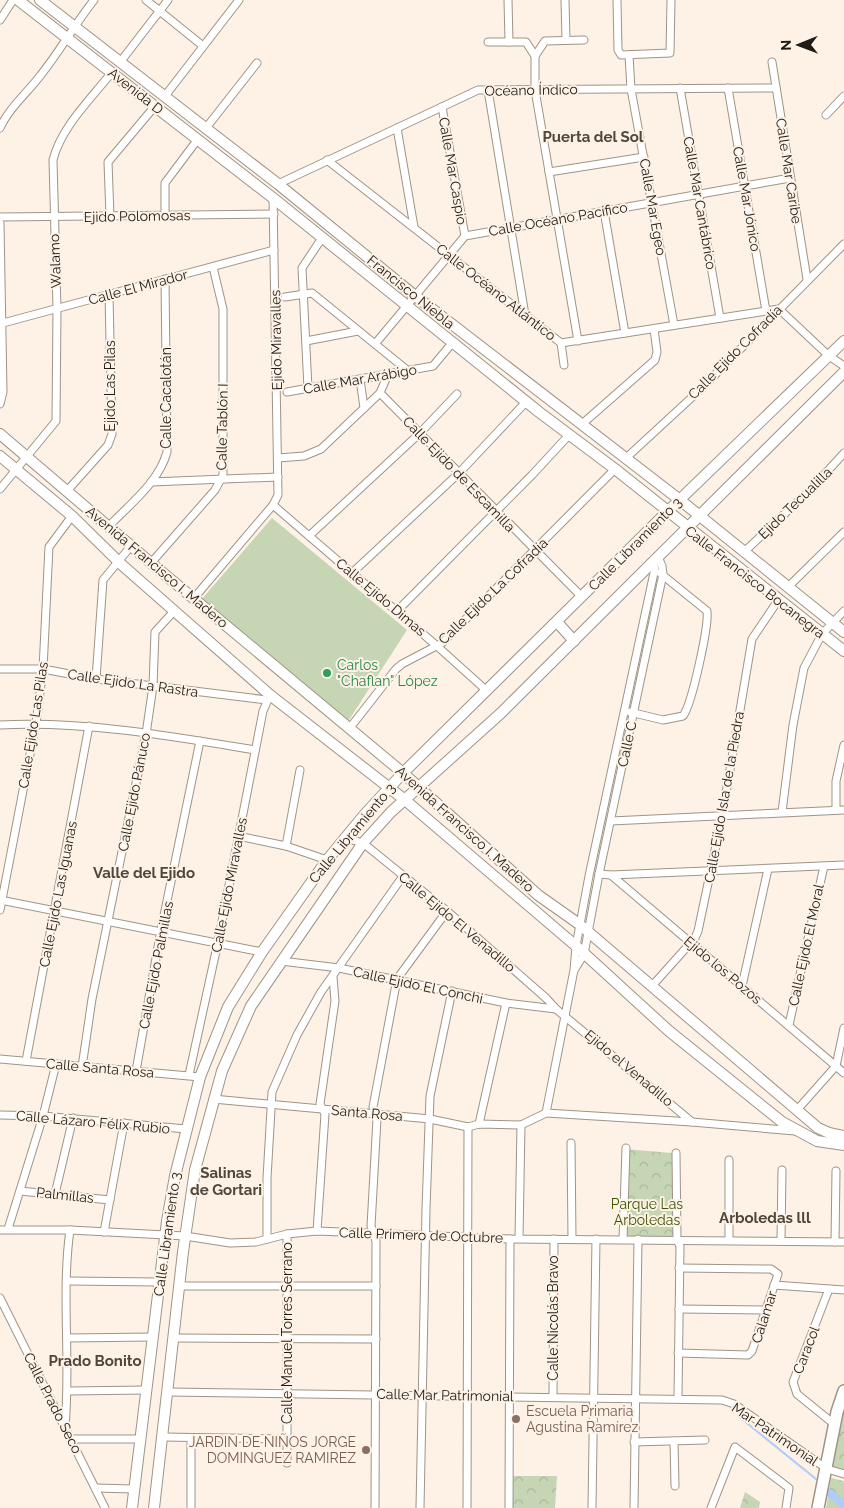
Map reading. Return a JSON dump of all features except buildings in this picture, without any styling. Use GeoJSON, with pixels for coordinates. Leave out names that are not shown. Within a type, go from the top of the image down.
{"type":"FeatureCollection","features":[{"type":"Feature","properties":{"kind":"main road"},"geometry":{"type":"LineString","coordinates":[[818,1508],[827,1469],[834,1424],[844,1391]]}},
{"type":"Feature","properties":{"kind":"street"},"geometry":{"type":"LineString","coordinates":[[0,20],[14,0]]}},
{"type":"Feature","properties":{"kind":"street","name":"Avenida D"},"geometry":{"type":"LineString","coordinates":[[18,0],[274,198]]}},
{"type":"Feature","properties":{"kind":"street","name":"Avenida D"},"geometry":{"type":"LineString","coordinates":[[40,0],[278,184]]}},
{"type":"Feature","properties":{"kind":"street"},"geometry":{"type":"LineString","coordinates":[[0,128],[5,116],[41,75],[74,25],[94,0]]}},
{"type":"Feature","properties":{"kind":"street"},"geometry":{"type":"LineString","coordinates":[[146,0],[203,46]]}},
{"type":"Feature","properties":{"kind":"street"},"geometry":{"type":"LineString","coordinates":[[121,61],[168,0]]}},
{"type":"Feature","properties":{"kind":"street"},"geometry":{"type":"LineString","coordinates":[[165,96],[239,0]]}},
{"type":"Feature","properties":{"kind":"street"},"geometry":{"type":"LineString","coordinates":[[508,0],[509,42]]}},
{"type":"Feature","properties":{"kind":"street"},"geometry":{"type":"LineString","coordinates":[[565,0],[566,40]]}},
{"type":"Feature","properties":{"kind":"street"},"geometry":{"type":"LineString","coordinates":[[617,0],[618,50],[621,55],[670,53],[671,0]]}},
{"type":"Feature","properties":{"kind":"street"},"geometry":{"type":"LineString","coordinates":[[535,56],[545,41],[584,40]]}},
{"type":"Feature","properties":{"kind":"street"},"geometry":{"type":"LineString","coordinates":[[488,42],[526,42],[535,56],[535,90],[578,341]]}},
{"type":"Feature","properties":{"kind":"street","name":"Calle Mar Egeo"},"geometry":{"type":"LineString","coordinates":[[629,55],[632,89],[674,325]]}},
{"type":"Feature","properties":{"kind":"street","name":"Calle Mar Caribe"},"geometry":{"type":"LineString","coordinates":[[772,62],[807,279]]}},
{"type":"Feature","properties":{"kind":"street"},"geometry":{"type":"LineString","coordinates":[[206,128],[256,63]]}},
{"type":"Feature","properties":{"kind":"street","name":"Walamo"},"geometry":{"type":"LineString","coordinates":[[0,489],[56,422],[56,309],[52,160],[56,146],[112,72]]}},
{"type":"Feature","properties":{"kind":"street","name":"Calle Mar Cantábrico"},"geometry":{"type":"LineString","coordinates":[[680,88],[720,318]]}},
{"type":"Feature","properties":{"kind":"street","name":"Calle Mar Jónico"},"geometry":{"type":"LineString","coordinates":[[728,88],[766,311]]}},
{"type":"Feature","properties":{"kind":"street","name":"Océano Índico"},"geometry":{"type":"LineString","coordinates":[[278,184],[478,90],[776,88]]}},
{"type":"Feature","properties":{"kind":"street"},"geometry":{"type":"LineString","coordinates":[[488,90],[525,315]]}},
{"type":"Feature","properties":{"kind":"street"},"geometry":{"type":"LineString","coordinates":[[826,115],[844,96]]}},
{"type":"Feature","properties":{"kind":"street"},"geometry":{"type":"LineString","coordinates":[[110,216],[108,162],[155,106]]}},
{"type":"Feature","properties":{"kind":"street","name":"Calle Mar Caspio"},"geometry":{"type":"LineString","coordinates":[[442,107],[465,236]]}},
{"type":"Feature","properties":{"kind":"street"},"geometry":{"type":"LineString","coordinates":[[397,128],[414,227]]}},
{"type":"Feature","properties":{"kind":"street"},"geometry":{"type":"LineString","coordinates":[[165,215],[165,182],[198,139]]}},
{"type":"Feature","properties":{"kind":"street"},"geometry":{"type":"LineString","coordinates":[[549,172],[644,157]]}},
{"type":"Feature","properties":{"kind":"street","name":"Calle Océano Atlántico"},"geometry":{"type":"LineString","coordinates":[[327,160],[560,344],[779,309]]}},
{"type":"Feature","properties":{"kind":"street","name":"Calle Océano Pacífico"},"geometry":{"type":"LineString","coordinates":[[465,236],[790,178]]}},
{"type":"Feature","properties":{"kind":"street","name":"Francisco Niebla"},"geometry":{"type":"LineString","coordinates":[[278,184],[414,295],[546,399],[625,458]]}},
{"type":"Feature","properties":{"kind":"street","name":"Francisco Niebla"},"geometry":{"type":"LineString","coordinates":[[274,198],[526,402],[615,470]]}},
{"type":"Feature","properties":{"kind":"street","name":"Ejido Miravalles"},"geometry":{"type":"LineString","coordinates":[[274,198],[278,458],[278,495],[274,505]]}},
{"type":"Feature","properties":{"kind":"street"},"geometry":{"type":"LineString","coordinates":[[604,210],[625,333]]}},
{"type":"Feature","properties":{"kind":"street","name":"Ejido Polomosas"},"geometry":{"type":"LineString","coordinates":[[0,217],[274,214]]}},
{"type":"Feature","properties":{"kind":"street"},"geometry":{"type":"LineString","coordinates":[[0,223],[3,323],[3,392],[0,404]]}},
{"type":"Feature","properties":{"kind":"street"},"geometry":{"type":"LineString","coordinates":[[375,344],[448,254],[465,236]]}},
{"type":"Feature","properties":{"kind":"street"},"geometry":{"type":"LineString","coordinates":[[308,388],[302,268],[322,238]]}},
{"type":"Feature","properties":{"kind":"street","name":"Calle Ejido Cofradía"},"geometry":{"type":"LineString","coordinates":[[625,458],[702,388],[807,279],[844,244]]}},
{"type":"Feature","properties":{"kind":"street","name":"Calle El Mirador"},"geometry":{"type":"LineString","coordinates":[[3,323],[274,250]]}},
{"type":"Feature","properties":{"kind":"street","name":"Calle Tablón I"},"geometry":{"type":"LineString","coordinates":[[151,564],[215,490],[223,475],[222,309],[213,266]]}},
{"type":"Feature","properties":{"kind":"street","name":"Calle Cacalotán"},"geometry":{"type":"LineString","coordinates":[[109,526],[151,482],[161,468],[167,452],[165,279]]}},
{"type":"Feature","properties":{"kind":"street"},"geometry":{"type":"LineString","coordinates":[[284,297],[312,293],[407,370]]}},
{"type":"Feature","properties":{"kind":"street","name":"Ejido Las Pilas"},"geometry":{"type":"LineString","coordinates":[[67,491],[108,445],[112,434],[110,294]]}},
{"type":"Feature","properties":{"kind":"street"},"geometry":{"type":"LineString","coordinates":[[779,309],[829,356],[844,366]]}},
{"type":"Feature","properties":{"kind":"street"},"geometry":{"type":"LineString","coordinates":[[581,425],[655,360],[657,352],[654,328]]}},
{"type":"Feature","properties":{"kind":"street"},"geometry":{"type":"LineString","coordinates":[[306,341],[358,331]]}},
{"type":"Feature","properties":{"kind":"street","name":"Calle Libramiento 3"},"geometry":{"type":"LineString","coordinates":[[132,1508],[165,1236],[175,1176],[186,1129],[194,1076],[228,1007],[262,952],[326,860],[390,787],[668,511],[844,341]]}},
{"type":"Feature","properties":{"kind":"street","name":"Calle Mar Arábigo"},"geometry":{"type":"LineString","coordinates":[[286,392],[433,366],[453,342]]}},
{"type":"Feature","properties":{"kind":"street"},"geometry":{"type":"LineString","coordinates":[[560,344],[564,365]]}},
{"type":"Feature","properties":{"kind":"street","name":"Calle Libramiento 3"},"geometry":{"type":"LineString","coordinates":[[154,1508],[194,1170],[213,1099],[239,1029],[251,1006],[364,843],[418,787],[501,713],[655,564],[686,527],[844,372]]}},
{"type":"Feature","properties":{"kind":"street"},"geometry":{"type":"LineString","coordinates":[[278,458],[304,456],[321,449],[380,392],[388,374]]}},
{"type":"Feature","properties":{"kind":"street"},"geometry":{"type":"LineString","coordinates":[[360,379],[364,408]]}},
{"type":"Feature","properties":{"kind":"street","name":"Calle Ejido de Escamilla"},"geometry":{"type":"LineString","coordinates":[[380,392],[458,474],[582,597]]}},
{"type":"Feature","properties":{"kind":"street"},"geometry":{"type":"LineString","coordinates":[[308,536],[419,434],[457,394]]}},
{"type":"Feature","properties":{"kind":"street"},"geometry":{"type":"LineString","coordinates":[[352,573],[458,474],[526,402]]}},
{"type":"Feature","properties":{"kind":"street","name":"Avenida Francisco I. Madero"},"geometry":{"type":"LineString","coordinates":[[0,434],[151,564],[403,773],[538,895],[579,924],[818,1128],[829,1134],[844,1136]]}},
{"type":"Feature","properties":{"kind":"street"},"geometry":{"type":"LineString","coordinates":[[397,611],[496,512],[569,435]]}},
{"type":"Feature","properties":{"kind":"street","name":"Ejido Tecualilla"},"geometry":{"type":"LineString","coordinates":[[744,552],[812,488],[844,453]]}},
{"type":"Feature","properties":{"kind":"street","name":"Avenida Francisco I. Madero"},"geometry":{"type":"LineString","coordinates":[[0,456],[72,516],[119,562],[175,610],[269,697],[390,787],[576,946],[669,1031],[797,1132],[817,1141],[844,1145]]}},
{"type":"Feature","properties":{"kind":"street","name":"Calle Francisco Bocanegra"},"geometry":{"type":"LineString","coordinates":[[625,458],[844,632]]}},
{"type":"Feature","properties":{"kind":"street","name":"Calle Francisco Bocanegra"},"geometry":{"type":"LineString","coordinates":[[615,470],[844,652]]}},
{"type":"Feature","properties":{"kind":"street","name":"Calle Ejido La Cofradía"},"geometry":{"type":"LineString","coordinates":[[349,729],[396,669],[437,646],[615,470]]}},
{"type":"Feature","properties":{"kind":"street"},"geometry":{"type":"LineString","coordinates":[[151,482],[278,476]]}},
{"type":"Feature","properties":{"kind":"street"},"geometry":{"type":"LineString","coordinates":[[194,598],[274,505]]}},
{"type":"Feature","properties":{"kind":"street","name":"Calle Ejido Dimas"},"geometry":{"type":"LineString","coordinates":[[274,505],[487,691]]}},
{"type":"Feature","properties":{"kind":"street","name":"Calle Ejido Las Pilas"},"geometry":{"type":"LineString","coordinates":[[0,910],[36,723],[43,669],[49,547],[72,516]]}},
{"type":"Feature","properties":{"kind":"street"},"geometry":{"type":"LineString","coordinates":[[788,587],[844,532]]}},
{"type":"Feature","properties":{"kind":"street"},"geometry":{"type":"LineString","coordinates":[[96,679],[103,580],[131,546]]}},
{"type":"Feature","properties":{"kind":"street"},"geometry":{"type":"LineString","coordinates":[[629,712],[663,720],[683,716],[688,710],[707,611],[663,574],[655,564]]}},
{"type":"Feature","properties":{"kind":"street","name":"Calle C"},"geometry":{"type":"LineString","coordinates":[[574,970],[579,924],[606,800],[629,712],[663,574],[662,566],[655,564],[629,712],[615,801],[598,874],[584,954]]}},
{"type":"Feature","properties":{"kind":"street","name":"Calle Ejido Isla de la Piedra"},"geometry":{"type":"LineString","coordinates":[[652,986],[698,931],[722,817],[752,639],[778,599]]}},
{"type":"Feature","properties":{"kind":"street","name":"Calle Ejido Pánuco"},"geometry":{"type":"LineString","coordinates":[[82,1067],[108,920],[146,734],[153,686],[155,632],[175,610]]}},
{"type":"Feature","properties":{"kind":"street"},"geometry":{"type":"LineString","coordinates":[[782,812],[793,726],[804,668],[822,634],[844,611]]}},
{"type":"Feature","properties":{"kind":"street"},"geometry":{"type":"LineString","coordinates":[[556,622],[574,641]]}},
{"type":"Feature","properties":{"kind":"street","name":"Calle Ejido La Rastra"},"geometry":{"type":"LineString","coordinates":[[0,669],[43,669],[96,679],[269,697]]}},
{"type":"Feature","properties":{"kind":"street","name":"Calle Ejido Miravalles"},"geometry":{"type":"LineString","coordinates":[[194,1076],[255,750],[269,697]]}},
{"type":"Feature","properties":{"kind":"street"},"geometry":{"type":"LineString","coordinates":[[0,724],[36,723],[89,726],[255,750]]}},
{"type":"Feature","properties":{"kind":"street","name":"Calle Ejido Las Iguanas"},"geometry":{"type":"LineString","coordinates":[[26,1062],[89,726]]}},
{"type":"Feature","properties":{"kind":"street","name":"Calle Ejido Palmillas"},"geometry":{"type":"LineString","coordinates":[[136,1071],[161,930],[200,741]]}},
{"type":"Feature","properties":{"kind":"street"},"geometry":{"type":"LineString","coordinates":[[610,821],[840,810],[836,781],[844,745]]}},
{"type":"Feature","properties":{"kind":"street"},"geometry":{"type":"LineString","coordinates":[[286,846],[300,770]]}},
{"type":"Feature","properties":{"kind":"street"},"geometry":{"type":"LineString","coordinates":[[606,800],[615,801]]}},
{"type":"Feature","properties":{"kind":"street"},"geometry":{"type":"LineString","coordinates":[[238,836],[286,846],[326,860]]}},
{"type":"Feature","properties":{"kind":"street","name":"Calle Ejido El Venadillo"},"geometry":{"type":"LineString","coordinates":[[345,838],[364,843],[446,911],[556,1009],[565,1014]]}},
{"type":"Feature","properties":{"kind":"street"},"geometry":{"type":"LineString","coordinates":[[598,874],[710,872],[844,865]]}},
{"type":"Feature","properties":{"kind":"street","name":"Calle Ejido El Moral"},"geometry":{"type":"LineString","coordinates":[[789,1025],[824,866]]}},
{"type":"Feature","properties":{"kind":"street"},"geometry":{"type":"LineString","coordinates":[[742,986],[768,869]]}},
{"type":"Feature","properties":{"kind":"street","name":"Ejido los Pozos"},"geometry":{"type":"LineString","coordinates":[[611,875],[844,1073]]}},
{"type":"Feature","properties":{"kind":"street"},"geometry":{"type":"LineString","coordinates":[[266,1239],[270,1104],[272,1092],[297,1035],[321,992],[403,876]]}},
{"type":"Feature","properties":{"kind":"street"},"geometry":{"type":"LineString","coordinates":[[1,900],[161,930],[262,952]]}},
{"type":"Feature","properties":{"kind":"street"},"geometry":{"type":"LineString","coordinates":[[375,1508],[376,1241],[372,1234],[377,1119],[373,1107],[397,979],[446,911]]}},
{"type":"Feature","properties":{"kind":"street"},"geometry":{"type":"LineString","coordinates":[[546,1112],[574,970],[584,954]]}},
{"type":"Feature","properties":{"kind":"street","name":"Calle Ejido El Conchi"},"geometry":{"type":"LineString","coordinates":[[281,961],[339,968],[506,1003],[556,1009]]}},
{"type":"Feature","properties":{"kind":"street"},"geometry":{"type":"LineString","coordinates":[[317,1231],[326,1114],[320,1104],[335,1001],[332,977]]}},
{"type":"Feature","properties":{"kind":"street"},"geometry":{"type":"LineString","coordinates":[[420,1508],[430,1096],[452,991]]}},
{"type":"Feature","properties":{"kind":"street"},"geometry":{"type":"LineString","coordinates":[[480,1124],[506,1003]]}},
{"type":"Feature","properties":{"kind":"street","name":"Ejido el Venadillo"},"geometry":{"type":"LineString","coordinates":[[565,1014],[692,1122]]}},
{"type":"Feature","properties":{"kind":"street"},"geometry":{"type":"LineString","coordinates":[[797,1110],[836,1066],[844,1028]]}},
{"type":"Feature","properties":{"kind":"street","name":"Calle Santa Rosa"},"geometry":{"type":"LineString","coordinates":[[0,1059],[194,1076]]}},
{"type":"Feature","properties":{"kind":"street"},"geometry":{"type":"LineString","coordinates":[[4,1229],[20,1191],[43,1116],[56,1064]]}},
{"type":"Feature","properties":{"kind":"street","name":"Santa Rosa"},"geometry":{"type":"LineString","coordinates":[[213,1099],[430,1119],[468,1127],[480,1124],[520,1125]]}},
{"type":"Feature","properties":{"kind":"street"},"geometry":{"type":"LineString","coordinates":[[519,1238],[520,1125],[546,1112],[692,1122],[797,1132]]}},
{"type":"Feature","properties":{"kind":"street","name":"Calle Lázaro Félix Rubio"},"geometry":{"type":"LineString","coordinates":[[0,1115],[73,1118],[186,1129]]}},
{"type":"Feature","properties":{"kind":"street"},"geometry":{"type":"LineString","coordinates":[[55,1194],[73,1118]]}},
{"type":"Feature","properties":{"kind":"street"},"geometry":{"type":"LineString","coordinates":[[104,1232],[124,1123]]}},
{"type":"Feature","properties":{"kind":"street"},"geometry":{"type":"LineString","coordinates":[[467,1508],[468,1127]]}},
{"type":"Feature","properties":{"kind":"street"},"geometry":{"type":"LineString","coordinates":[[572,1143],[572,1239]]}},
{"type":"Feature","properties":{"kind":"street"},"geometry":{"type":"LineString","coordinates":[[623,1239],[626,1148]]}},
{"type":"Feature","properties":{"kind":"street"},"geometry":{"type":"LineString","coordinates":[[676,1153],[677,1240],[680,1246],[678,1398]]}},
{"type":"Feature","properties":{"kind":"street"},"geometry":{"type":"LineString","coordinates":[[729,1160],[729,1240]]}},
{"type":"Feature","properties":{"kind":"street"},"geometry":{"type":"LineString","coordinates":[[781,1241],[782,1170]]}},
{"type":"Feature","properties":{"kind":"street"},"geometry":{"type":"LineString","coordinates":[[835,1242],[836,1171]]}},
{"type":"Feature","properties":{"kind":"street","name":"Palmillas"},"geometry":{"type":"LineString","coordinates":[[20,1191],[110,1200]]}},
{"type":"Feature","properties":{"kind":"street","name":"Calle Primero de Octubre"},"geometry":{"type":"LineString","coordinates":[[4,1229],[70,1230],[185,1236],[230,1243],[256,1242],[287,1234],[317,1231],[510,1239],[844,1242]]}},
{"type":"Feature","properties":{"kind":"street"},"geometry":{"type":"LineString","coordinates":[[65,1428],[68,1391],[67,1281],[70,1230]]}},
{"type":"Feature","properties":{"kind":"street","name":"Calle Manuel Torres Serrano"},"geometry":{"type":"LineString","coordinates":[[287,1234],[287,1463]]}},
{"type":"Feature","properties":{"kind":"street"},"geometry":{"type":"LineString","coordinates":[[509,1508],[510,1239]]}},
{"type":"Feature","properties":{"kind":"street","name":"Calle Nicolás Bravo"},"geometry":{"type":"LineString","coordinates":[[553,1396],[554,1239]]}},
{"type":"Feature","properties":{"kind":"street"},"geometry":{"type":"LineString","coordinates":[[592,1508],[596,1239]]}},
{"type":"Feature","properties":{"kind":"street"},"geometry":{"type":"LineString","coordinates":[[634,1508],[638,1239]]}},
{"type":"Feature","properties":{"kind":"street","name":"Calamar"},"geometry":{"type":"LineString","coordinates":[[678,1353],[748,1355],[752,1351],[777,1276],[775,1270],[771,1269],[680,1268]]}},
{"type":"Feature","properties":{"kind":"street"},"geometry":{"type":"LineString","coordinates":[[67,1281],[159,1282]]}},
{"type":"Feature","properties":{"kind":"street"},"geometry":{"type":"LineString","coordinates":[[180,1286],[376,1286]]}},
{"type":"Feature","properties":{"kind":"street"},"geometry":{"type":"LineString","coordinates":[[774,1286],[844,1290]]}},
{"type":"Feature","properties":{"kind":"street","name":"Caracol"},"geometry":{"type":"LineString","coordinates":[[829,1289],[793,1382],[797,1394],[834,1424]]}},
{"type":"Feature","properties":{"kind":"street","name":"Calle Prado Seco"},"geometry":{"type":"LineString","coordinates":[[0,1298],[105,1508]]}},
{"type":"Feature","properties":{"kind":"street"},"geometry":{"type":"LineString","coordinates":[[679,1309],[766,1310]]}},
{"type":"Feature","properties":{"kind":"street"},"geometry":{"type":"LineString","coordinates":[[68,1338],[153,1337]]}},
{"type":"Feature","properties":{"kind":"street"},"geometry":{"type":"LineString","coordinates":[[174,1338],[376,1339]]}},
{"type":"Feature","properties":{"kind":"street"},"geometry":{"type":"LineString","coordinates":[[68,1391],[146,1390]]}},
{"type":"Feature","properties":{"kind":"street","name":"Calle Mar Patrimonial"},"geometry":{"type":"LineString","coordinates":[[168,1392],[376,1393],[722,1400]]}},
{"type":"Feature","properties":{"kind":"street","name":"Mar Patrimonial"},"geometry":{"type":"LineString","coordinates":[[722,1400],[734,1404],[827,1469],[844,1474]]}},
{"type":"Feature","properties":{"kind":"street"},"geometry":{"type":"LineString","coordinates":[[162,1437],[286,1439]]}},
{"type":"Feature","properties":{"kind":"street"},"geometry":{"type":"LineString","coordinates":[[191,1438],[192,1507]]}},
{"type":"Feature","properties":{"kind":"street"},"geometry":{"type":"LineString","coordinates":[[70,1439],[140,1439]]}},
{"type":"Feature","properties":{"kind":"street"},"geometry":{"type":"LineString","coordinates":[[634,1442],[704,1440]]}},
{"type":"Feature","properties":{"kind":"street"},"geometry":{"type":"LineString","coordinates":[[674,1441],[675,1486]]}},
{"type":"Feature","properties":{"kind":"street"},"geometry":{"type":"LineString","coordinates":[[711,1508],[734,1448],[789,1488],[786,1508]]}},
{"type":"Feature","properties":{"kind":"street"},"geometry":{"type":"LineString","coordinates":[[96,1488],[133,1489]]}},
{"type":"Feature","properties":{"kind":"green space"},"geometry":{"type":"Polygon","coordinates":[[[272,518],[407,630],[347,723],[201,600],[272,518]]]}},
{"type":"Feature","properties":{"kind":"green space","name":"Parque Las Arboledas"},"geometry":{"type":"Polygon","coordinates":[[[624,1149],[672,1153],[673,1240],[619,1239],[624,1149]]]}},
{"type":"Feature","properties":{"kind":"green space"},"geometry":{"type":"Polygon","coordinates":[[[844,1402],[844,1473],[830,1469],[844,1402]]]}},
{"type":"Feature","properties":{"kind":"green space"},"geometry":{"type":"Polygon","coordinates":[[[511,1476],[557,1476],[555,1508],[511,1508],[511,1476]]]}},
{"type":"Feature","properties":{"kind":"green space"},"geometry":{"type":"Polygon","coordinates":[[[831,1478],[844,1481],[844,1508],[826,1508],[831,1478]]]}},
{"type":"Feature","properties":{"kind":"green space"},"geometry":{"type":"Polygon","coordinates":[[[745,1492],[760,1502],[759,1508],[740,1508],[745,1492]]]}},
{"type":"Feature","properties":{"kind":"waterway"},"geometry":{"type":"LineString","coordinates":[[738,1416],[816,1479]]}},
{"type":"Feature","properties":{"kind":"waterway"},"geometry":{"type":"LineString","coordinates":[[830,1493],[844,1505]]}},
{"type":"Feature","properties":{"kind":"place","name":"Carlos \"Chaflan\" López"},"geometry":{"type":"Point","coordinates":[327,673]}},
{"type":"Feature","properties":{"kind":"place","name":"Escuela Primaria Agustina Ramírez"},"geometry":{"type":"Point","coordinates":[516,1419]}},
{"type":"Feature","properties":{"kind":"place","name":"JARDIN DE NIÑOS JORGE DOMINGUEZ RAMIREZ"},"geometry":{"type":"Point","coordinates":[366,1450]}},
{"type":"Feature","properties":{"kind":"district","name":"Puerta del Sol"},"geometry":{"type":"Point","coordinates":[593,137]}},
{"type":"Feature","properties":{"kind":"district","name":"Valle del Ejido"},"geometry":{"type":"Point","coordinates":[144,873]}},
{"type":"Feature","properties":{"kind":"district","name":"Salinas de Gortari"},"geometry":{"type":"Point","coordinates":[226,1182]}},
{"type":"Feature","properties":{"kind":"district","name":"Arboledas lll"},"geometry":{"type":"Point","coordinates":[765,1218]}},
{"type":"Feature","properties":{"kind":"district","name":"Prado Bonito"},"geometry":{"type":"Point","coordinates":[95,1361]}}]}
